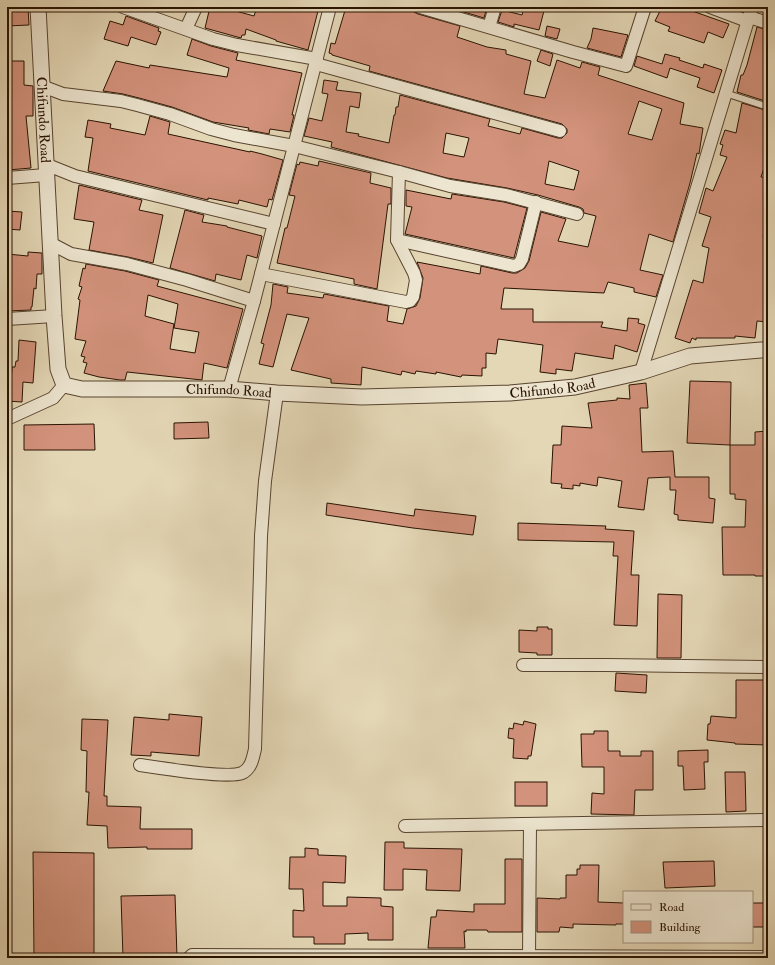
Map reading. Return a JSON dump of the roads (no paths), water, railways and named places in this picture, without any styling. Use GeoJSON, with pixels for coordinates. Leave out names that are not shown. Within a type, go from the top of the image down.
{"type":"FeatureCollection","features":[{"type":"Feature","properties":{"kind":"street","name":"Chifundo Road"},"geometry":{"type":"LineString","coordinates":[[38,7],[54,316],[58,369],[64,385],[82,389],[229,389],[362,397],[510,393],[575,387],[641,372],[690,356],[768,350]]}},
{"type":"Feature","properties":{"kind":"street"},"geometry":{"type":"LineString","coordinates":[[123,7],[213,39],[316,61],[560,131]]}},
{"type":"Feature","properties":{"kind":"street"},"geometry":{"type":"LineString","coordinates":[[186,30],[196,7]]}},
{"type":"Feature","properties":{"kind":"street"},"geometry":{"type":"LineString","coordinates":[[229,389],[254,301],[330,7]]}},
{"type":"Feature","properties":{"kind":"street"},"geometry":{"type":"LineString","coordinates":[[420,7],[626,66],[645,7]]}},
{"type":"Feature","properties":{"kind":"street"},"geometry":{"type":"LineString","coordinates":[[489,27],[495,7]]}},
{"type":"Feature","properties":{"kind":"street"},"geometry":{"type":"LineString","coordinates":[[710,7],[749,15],[768,23]]}},
{"type":"Feature","properties":{"kind":"street"},"geometry":{"type":"LineString","coordinates":[[641,372],[749,15]]}},
{"type":"Feature","properties":{"kind":"street"},"geometry":{"type":"LineString","coordinates":[[42,86],[63,94],[121,101],[137,105],[170,114],[234,136],[294,146],[450,186],[506,195],[578,214]]}},
{"type":"Feature","properties":{"kind":"street"},"geometry":{"type":"LineString","coordinates":[[7,178],[46,170],[274,224]]}},
{"type":"Feature","properties":{"kind":"street"},"geometry":{"type":"LineString","coordinates":[[261,274],[406,302],[410,301],[413,297],[416,280],[397,240],[399,172]]}},
{"type":"Feature","properties":{"kind":"street"},"geometry":{"type":"LineString","coordinates":[[397,240],[514,266],[519,264],[522,259],[536,202]]}},
{"type":"Feature","properties":{"kind":"street"},"geometry":{"type":"LineString","coordinates":[[50,243],[71,254],[127,264],[187,280],[254,301]]}},
{"type":"Feature","properties":{"kind":"street"},"geometry":{"type":"LineString","coordinates":[[7,319],[54,316]]}},
{"type":"Feature","properties":{"kind":"street"},"geometry":{"type":"LineString","coordinates":[[7,419],[53,398],[64,385]]}},
{"type":"Feature","properties":{"kind":"street"},"geometry":{"type":"LineString","coordinates":[[140,766],[224,775],[243,773],[251,765],[256,749],[261,536],[265,481],[276,393]]}},
{"type":"Feature","properties":{"kind":"street"},"geometry":{"type":"LineString","coordinates":[[523,665],[768,667]]}},
{"type":"Feature","properties":{"kind":"street"},"geometry":{"type":"LineString","coordinates":[[406,826],[768,820]]}},
{"type":"Feature","properties":{"kind":"street"},"geometry":{"type":"LineString","coordinates":[[529,957],[530,824]]}},
{"type":"Feature","properties":{"kind":"street"},"geometry":{"type":"LineString","coordinates":[[189,958],[192,955],[573,958],[768,957]]}},
{"type":"Feature","properties":{"kind":"lane"},"geometry":{"type":"LineString","coordinates":[[725,93],[768,107]]}}]}
